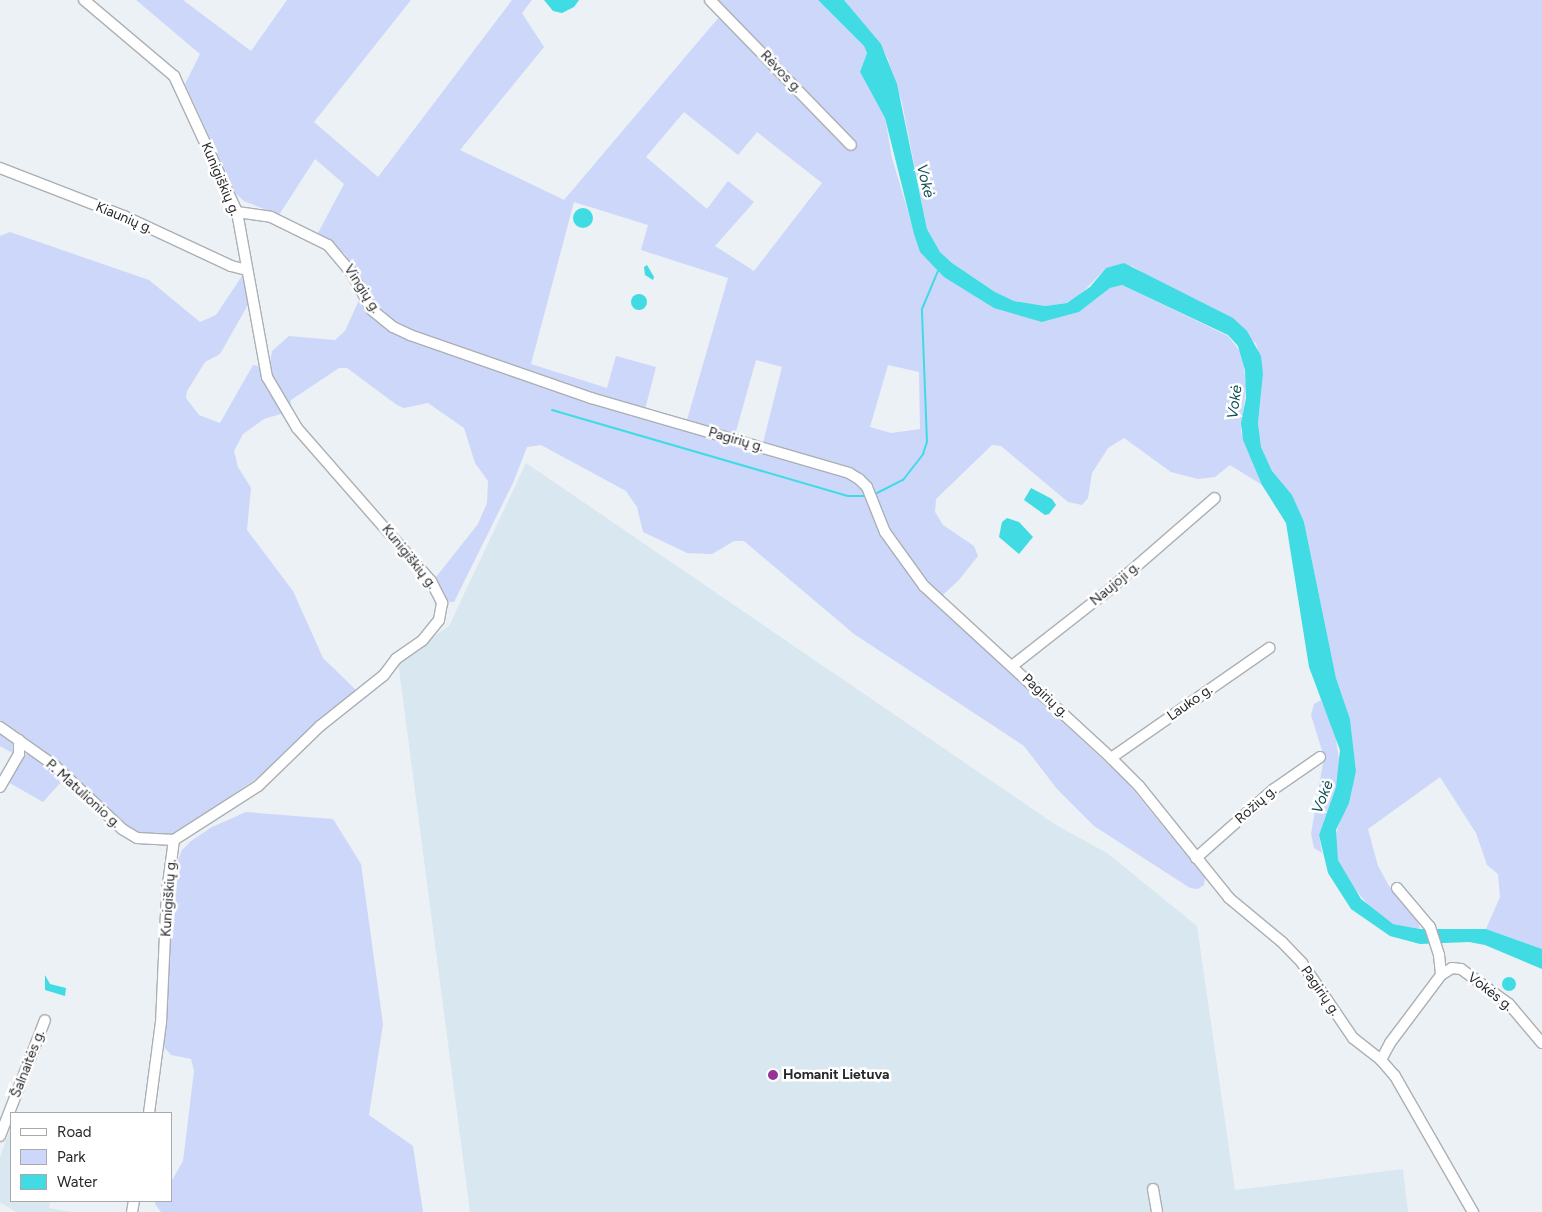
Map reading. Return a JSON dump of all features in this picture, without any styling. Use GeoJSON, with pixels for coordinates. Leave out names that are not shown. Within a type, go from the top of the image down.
{"type":"FeatureCollection","features":[{"type":"Feature","properties":{"kind":"street","name":"Kunigiškių g."},"geometry":{"type":"LineString","coordinates":[[84,0],[174,76],[237,212],[267,377],[298,428],[431,581],[442,603],[442,610],[434,629],[423,640],[396,658],[384,675],[320,726],[258,786],[174,840],[167,891],[161,1022],[149,1112]]}},
{"type":"Feature","properties":{"kind":"street","name":"Rėvos g."},"geometry":{"type":"LineString","coordinates":[[710,0],[851,145]]}},
{"type":"Feature","properties":{"kind":"street","name":"Kiaunių g."},"geometry":{"type":"LineString","coordinates":[[0,168],[124,216],[224,263],[247,270]]}},
{"type":"Feature","properties":{"kind":"street","name":"Vingių g."},"geometry":{"type":"LineString","coordinates":[[237,212],[271,217],[313,236],[341,258],[372,310],[393,327],[491,366]]}},
{"type":"Feature","properties":{"kind":"street","name":"Pagirių g."},"geometry":{"type":"LineString","coordinates":[[491,366],[848,473],[859,479],[867,487],[884,532],[924,586],[1111,758],[1139,786],[1229,898],[1282,942],[1302,964],[1353,1038],[1381,1060],[1438,1147],[1473,1212]]}},
{"type":"Feature","properties":{"kind":"street","name":"Naujoji g."},"geometry":{"type":"LineString","coordinates":[[1012,666],[1109,590],[1215,498]]}},
{"type":"Feature","properties":{"kind":"street","name":"Lauko g."},"geometry":{"type":"LineString","coordinates":[[1111,758],[1269,648]]}},
{"type":"Feature","properties":{"kind":"street","name":"P. Matulionio g."},"geometry":{"type":"LineString","coordinates":[[0,727],[34,751],[122,829],[145,839],[174,840]]}},
{"type":"Feature","properties":{"kind":"street"},"geometry":{"type":"LineString","coordinates":[[0,787],[19,754],[19,740]]}},
{"type":"Feature","properties":{"kind":"street"},"geometry":{"type":"LineString","coordinates":[[19,754],[34,751]]}},
{"type":"Feature","properties":{"kind":"street","name":"Rožių g."},"geometry":{"type":"LineString","coordinates":[[1196,858],[1274,790],[1320,757]]}},
{"type":"Feature","properties":{"kind":"street"},"geometry":{"type":"LineString","coordinates":[[1381,1060],[1390,1043],[1441,976],[1437,945],[1430,927],[1397,888]]}},
{"type":"Feature","properties":{"kind":"street","name":"Vokės g."},"geometry":{"type":"LineString","coordinates":[[1441,976],[1452,968],[1461,969],[1509,1004],[1542,1043]]}},
{"type":"Feature","properties":{"kind":"street","name":"Šalnaitės g."},"geometry":{"type":"LineString","coordinates":[[0,1136],[45,1020]]}},
{"type":"Feature","properties":{"kind":"street"},"geometry":{"type":"LineString","coordinates":[[1153,1189],[1157,1212]]}},
{"type":"Feature","properties":{"kind":"shaded area"},"geometry":{"type":"Polygon","coordinates":[[[526,463],[1056,825],[1107,853],[1197,926],[1235,1190],[1403,1169],[1408,1212],[470,1212],[398,661],[449,626],[526,463]]]}},
{"type":"Feature","properties":{"kind":"shaded area"},"geometry":{"type":"Polygon","coordinates":[[[10,1131],[10,1202],[50,1202],[49,1208],[70,1212],[16,1212],[0,1202],[0,1157],[10,1131]]]}},
{"type":"Feature","properties":{"kind":"green space"},"geometry":{"type":"Polygon","coordinates":[[[136,0],[183,0],[251,51],[287,0],[411,0],[314,122],[378,177],[512,0],[532,0],[522,13],[544,47],[460,150],[564,200],[725,10],[716,0],[818,0],[864,46],[867,53],[860,72],[885,118],[892,158],[920,252],[1042,322],[1079,312],[1110,288],[1122,285],[1228,336],[1243,355],[1246,387],[1241,432],[1262,485],[1230,465],[1215,477],[1198,479],[1171,472],[1124,438],[1108,448],[1092,473],[1088,498],[1082,505],[1068,502],[1001,446],[992,445],[936,499],[935,512],[943,525],[974,546],[978,556],[958,581],[934,603],[1126,781],[1205,878],[1204,885],[1198,889],[1190,888],[1094,826],[1057,789],[1024,746],[854,634],[744,541],[734,541],[712,554],[687,553],[643,532],[637,507],[626,491],[541,445],[527,447],[513,483],[454,602],[449,602],[435,582],[436,577],[478,524],[487,503],[488,481],[475,463],[464,428],[428,403],[404,408],[397,405],[347,368],[339,368],[291,400],[290,408],[284,413],[264,419],[243,434],[234,451],[238,467],[251,488],[247,530],[293,591],[323,658],[358,692],[266,772],[174,835],[140,835],[130,830],[0,722],[0,236],[10,232],[149,280],[200,322],[216,315],[242,276],[249,303],[220,354],[205,362],[187,391],[186,398],[199,415],[220,423],[253,365],[269,369],[272,351],[289,336],[335,340],[345,331],[364,289],[345,254],[318,233],[344,184],[315,159],[279,215],[244,201],[236,194],[185,84],[200,54],[136,0]],[[684,112],[646,157],[707,209],[728,181],[754,202],[715,246],[754,271],[822,183],[757,132],[738,155],[684,112]],[[574,202],[531,364],[607,388],[616,356],[656,367],[643,417],[684,430],[728,278],[641,250],[648,225],[574,202]],[[756,360],[735,435],[763,443],[782,367],[756,360]],[[888,365],[870,427],[891,433],[920,429],[919,372],[888,365]]]}},
{"type":"Feature","properties":{"kind":"green space"},"geometry":{"type":"Polygon","coordinates":[[[844,0],[1542,0],[1542,949],[1486,929],[1500,897],[1498,874],[1487,865],[1476,833],[1440,777],[1368,829],[1378,866],[1389,886],[1416,916],[1420,929],[1393,924],[1376,914],[1348,881],[1338,860],[1334,840],[1356,771],[1350,719],[1336,678],[1304,522],[1272,471],[1261,447],[1258,423],[1263,374],[1256,343],[1132,266],[1106,268],[1079,296],[1066,303],[1045,306],[1014,301],[995,292],[952,263],[940,252],[927,229],[902,103],[888,59],[880,44],[844,0]]]}},
{"type":"Feature","properties":{"kind":"green space"},"geometry":{"type":"Polygon","coordinates":[[[1321,700],[1335,733],[1340,766],[1336,787],[1319,835],[1322,853],[1314,848],[1311,834],[1324,757],[1311,715],[1314,704],[1321,700]]]}},
{"type":"Feature","properties":{"kind":"green space"},"geometry":{"type":"Polygon","coordinates":[[[0,730],[14,740],[16,755],[0,746],[0,730]]]}},
{"type":"Feature","properties":{"kind":"green space"},"geometry":{"type":"Polygon","coordinates":[[[32,753],[63,780],[43,802],[6,781],[22,755],[32,753]]]}},
{"type":"Feature","properties":{"kind":"green space"},"geometry":{"type":"Polygon","coordinates":[[[246,812],[333,819],[361,864],[383,1024],[369,1115],[413,1146],[423,1212],[161,1212],[155,1204],[155,1202],[172,1202],[172,1180],[183,1161],[194,1071],[191,1059],[171,1055],[164,1047],[174,870],[182,850],[191,841],[212,827],[246,812]]]}},
{"type":"Feature","properties":{"kind":"water"},"geometry":{"type":"Polygon","coordinates":[[[544,0],[579,0],[574,7],[562,13],[553,11],[544,0]]]}},
{"type":"Feature","properties":{"kind":"water"},"geometry":{"type":"Polygon","coordinates":[[[818,0],[844,0],[881,44],[897,84],[927,229],[940,252],[952,263],[995,292],[1014,301],[1045,306],[1067,303],[1090,287],[1106,268],[1124,263],[1233,318],[1247,331],[1261,356],[1263,374],[1258,423],[1261,447],[1272,471],[1292,495],[1304,522],[1336,678],[1350,719],[1356,771],[1349,803],[1336,830],[1338,860],[1361,899],[1393,924],[1420,929],[1486,929],[1542,949],[1542,969],[1485,945],[1469,942],[1420,944],[1390,936],[1351,909],[1328,873],[1319,835],[1336,787],[1340,750],[1309,667],[1286,523],[1262,485],[1243,440],[1241,423],[1246,398],[1245,370],[1238,346],[1228,335],[1122,285],[1110,288],[1079,312],[1042,322],[994,308],[944,277],[920,252],[885,118],[860,72],[867,53],[864,46],[818,0]]]}},
{"type":"Feature","properties":{"kind":"water"},"geometry":{"type":"Polygon","coordinates":[[[583,208],[590,211],[593,218],[590,225],[583,228],[576,225],[573,218],[576,211],[583,208]]]}},
{"type":"Feature","properties":{"kind":"water"},"geometry":{"type":"Polygon","coordinates":[[[647,265],[654,277],[653,280],[645,275],[644,267],[647,265]]]}},
{"type":"Feature","properties":{"kind":"water"},"geometry":{"type":"Polygon","coordinates":[[[636,294],[642,294],[647,299],[645,308],[636,310],[631,305],[631,299],[636,294]]]}},
{"type":"Feature","properties":{"kind":"water"},"geometry":{"type":"Polygon","coordinates":[[[1031,488],[1052,499],[1056,505],[1049,514],[1045,515],[1024,500],[1031,488]]]}},
{"type":"Feature","properties":{"kind":"water"},"geometry":{"type":"Polygon","coordinates":[[[1007,518],[1019,522],[1033,537],[1019,554],[999,537],[1002,522],[1007,518]]]}},
{"type":"Feature","properties":{"kind":"water"},"geometry":{"type":"Polygon","coordinates":[[[45,975],[50,984],[66,988],[65,996],[45,990],[45,975]]]}},
{"type":"Feature","properties":{"kind":"water"},"geometry":{"type":"Polygon","coordinates":[[[1509,977],[1514,979],[1516,984],[1514,989],[1509,991],[1504,989],[1502,984],[1504,979],[1509,977]]]}},
{"type":"Feature","properties":{"kind":"waterway"},"geometry":{"type":"LineString","coordinates":[[877,493],[903,480],[923,454],[927,442],[922,309],[938,271]]}},
{"type":"Feature","properties":{"kind":"waterway"},"geometry":{"type":"LineString","coordinates":[[552,410],[848,496],[865,496]]}},
{"type":"Feature","properties":{"kind":"place","name":"Homanit Lietuva"},"geometry":{"type":"Point","coordinates":[773,1075]}},
{"type":"Feature","properties":{"kind":"water label","name":"Vokė"},"geometry":{"type":"Point","coordinates":[925,181]}},
{"type":"Feature","properties":{"kind":"water label","name":"Vokė"},"geometry":{"type":"Point","coordinates":[1235,402]}},
{"type":"Feature","properties":{"kind":"water label","name":"Vokė"},"geometry":{"type":"Point","coordinates":[1323,797]}}]}
